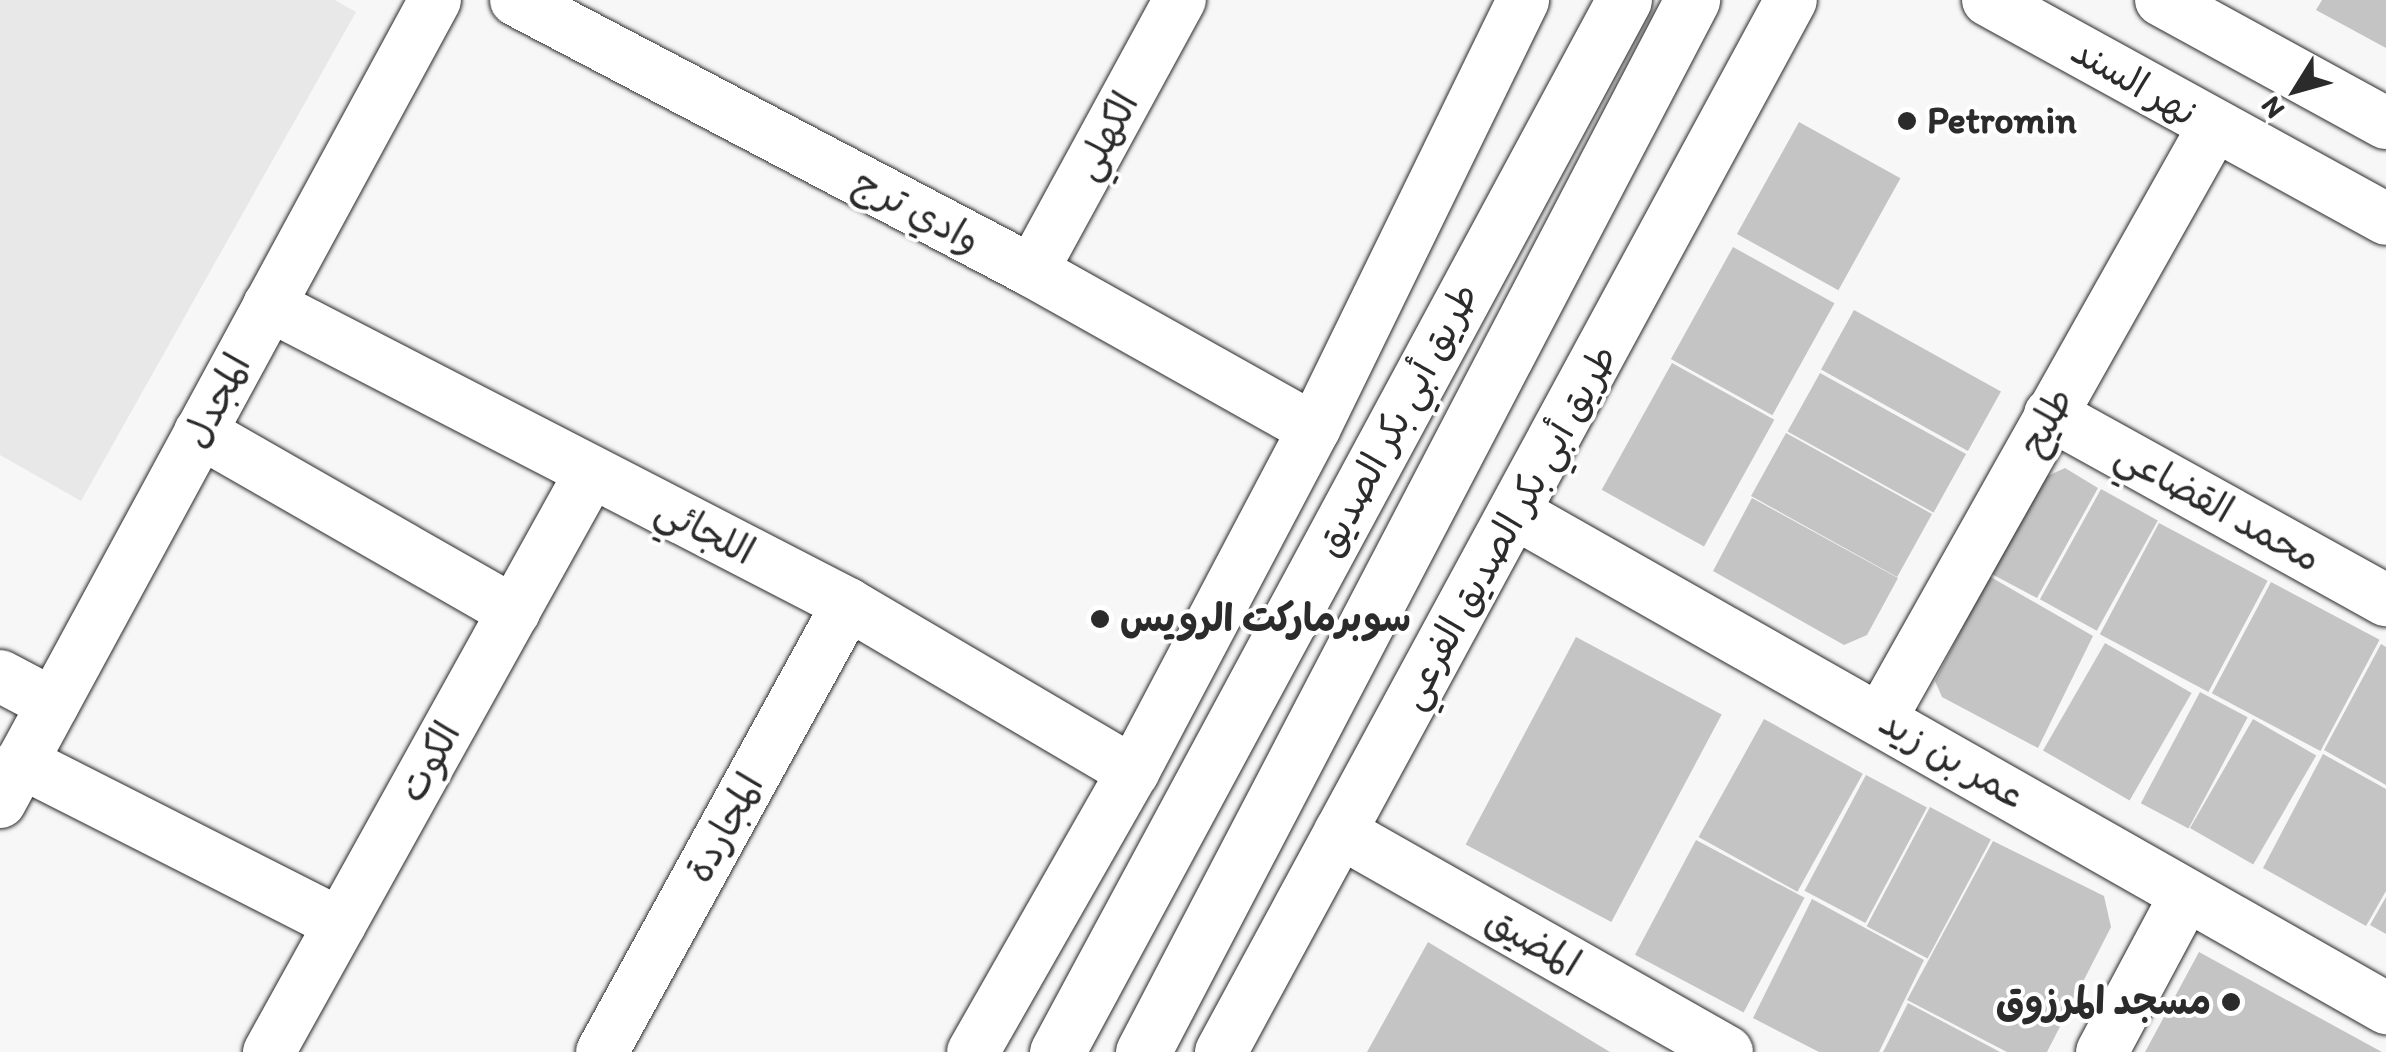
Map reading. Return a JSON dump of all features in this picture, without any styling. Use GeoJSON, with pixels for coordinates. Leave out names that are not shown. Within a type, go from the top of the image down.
{"type":"FeatureCollection","features":[{"type":"Feature","properties":{"kind":"main road","name":"طريق أبي بكر الصديق"},"geometry":{"type":"LineString","coordinates":[[1057,1052],[1624,0]]}},
{"type":"Feature","properties":{"kind":"main road","name":"طريق أبي بكر الصديق"},"geometry":{"type":"LineString","coordinates":[[1143,1052],[1692,0]]}},
{"type":"Feature","properties":{"kind":"street","name":"المجدل"},"geometry":{"type":"LineString","coordinates":[[11,782],[434,0]]}},
{"type":"Feature","properties":{"kind":"street","name":"وادي ترج"},"geometry":{"type":"LineString","coordinates":[[516,0],[1032,271],[1314,429]]}},
{"type":"Feature","properties":{"kind":"street","name":"الكهلي"},"geometry":{"type":"LineString","coordinates":[[1032,271],[1180,0]]}},
{"type":"Feature","properties":{"kind":"street"},"geometry":{"type":"LineString","coordinates":[[973,1052],[1133,772],[1314,429],[1523,0]]}},
{"type":"Feature","properties":{"kind":"street","name":"طريق أبي بكر الصديق الفرعي"},"geometry":{"type":"LineString","coordinates":[[1221,1052],[1516,514],[1791,0]]}},
{"type":"Feature","properties":{"kind":"street"},"geometry":{"type":"LineString","coordinates":[[2161,0],[2386,123]]}},
{"type":"Feature","properties":{"kind":"street","name":"نهر السند"},"geometry":{"type":"LineString","coordinates":[[2004,4],[2213,128],[2386,220]]}},
{"type":"Feature","properties":{"kind":"street","name":"طليح"},"geometry":{"type":"LineString","coordinates":[[1881,718],[2213,128]]}},
{"type":"Feature","properties":{"kind":"street","name":"اللجائي"},"geometry":{"type":"LineString","coordinates":[[269,305],[848,604],[1133,772]]}},
{"type":"Feature","properties":{"kind":"street","name":"محمد القضاعي"},"geometry":{"type":"LineString","coordinates":[[2050,414],[2386,600]]}},
{"type":"Feature","properties":{"kind":"street"},"geometry":{"type":"LineString","coordinates":[[200,432],[514,612]]}},
{"type":"Feature","properties":{"kind":"street","name":"الكوت"},"geometry":{"type":"LineString","coordinates":[[269,1052],[591,472]]}},
{"type":"Feature","properties":{"kind":"street","name":"عمر بن زيد"},"geometry":{"type":"LineString","coordinates":[[1516,514],[2386,1008]]}},
{"type":"Feature","properties":{"kind":"street","name":"المجاردة"},"geometry":{"type":"LineString","coordinates":[[602,1052],[848,604]]}},
{"type":"Feature","properties":{"kind":"street"},"geometry":{"type":"LineString","coordinates":[[0,676],[53,704]]}},
{"type":"Feature","properties":{"kind":"street"},"geometry":{"type":"LineString","coordinates":[[11,782],[340,924]]}},
{"type":"Feature","properties":{"kind":"street","name":"المضيق"},"geometry":{"type":"LineString","coordinates":[[1340,832],[1712,1048]]}},
{"type":"Feature","properties":{"kind":"street"},"geometry":{"type":"LineString","coordinates":[[2102,1052],[2186,895]]}},
{"type":"Feature","properties":{"kind":"shaded area"},"geometry":{"type":"Polygon","coordinates":[[[0,0],[335,0],[356,12],[81,501],[0,455],[0,0]]]}},
{"type":"Feature","properties":{"kind":"building"},"geometry":{"type":"Polygon","coordinates":[[[2322,0],[2386,0],[2386,48],[2316,10],[2322,0]]]}},
{"type":"Feature","properties":{"kind":"building"},"geometry":{"type":"Polygon","coordinates":[[[1799,122],[1900,178],[1838,290],[1737,234],[1799,122]]]}},
{"type":"Feature","properties":{"kind":"building"},"geometry":{"type":"Polygon","coordinates":[[[1733,247],[1834,303],[1772,415],[1671,359],[1733,247]]]}},
{"type":"Feature","properties":{"kind":"building"},"geometry":{"type":"Polygon","coordinates":[[[1854,310],[2001,391],[1968,451],[1821,369],[1854,310]]]}},
{"type":"Feature","properties":{"kind":"building"},"geometry":{"type":"Polygon","coordinates":[[[1672,363],[1774,420],[1704,547],[1602,490],[1672,363]]]}},
{"type":"Feature","properties":{"kind":"building"},"geometry":{"type":"Polygon","coordinates":[[[1820,373],[1966,454],[1934,513],[1788,432],[1820,373]]]}},
{"type":"Feature","properties":{"kind":"building"},"geometry":{"type":"Polygon","coordinates":[[[1786,433],[1932,514],[1897,577],[1751,496],[1786,433]]]}},
{"type":"Feature","properties":{"kind":"building"},"geometry":{"type":"Polygon","coordinates":[[[2065,468],[2098,488],[2037,598],[1988,572],[2043,478],[2065,468]]]}},
{"type":"Feature","properties":{"kind":"building"},"geometry":{"type":"Polygon","coordinates":[[[2101,489],[2158,521],[2097,631],[2040,599],[2101,489]]]}},
{"type":"Feature","properties":{"kind":"building"},"geometry":{"type":"Polygon","coordinates":[[[1752,498],[1898,578],[1867,635],[1844,645],[1713,571],[1752,498]]]}},
{"type":"Feature","properties":{"kind":"building"},"geometry":{"type":"Polygon","coordinates":[[[2159,523],[2268,581],[2208,692],[2100,634],[2159,523]]]}},
{"type":"Feature","properties":{"kind":"building"},"geometry":{"type":"Polygon","coordinates":[[[1989,576],[2093,636],[2038,748],[1942,697],[1935,681],[1989,576]]]}},
{"type":"Feature","properties":{"kind":"building"},"geometry":{"type":"Polygon","coordinates":[[[2271,582],[2380,640],[2320,751],[2212,693],[2271,582]]]}},
{"type":"Feature","properties":{"kind":"building"},"geometry":{"type":"Polygon","coordinates":[[[1576,637],[1722,714],[1611,922],[1466,844],[1576,637]]]}},
{"type":"Feature","properties":{"kind":"building"},"geometry":{"type":"Polygon","coordinates":[[[2105,643],[2192,693],[2130,800],[2043,750],[2105,643]]]}},
{"type":"Feature","properties":{"kind":"building"},"geometry":{"type":"Polygon","coordinates":[[[2381,644],[2386,647],[2386,785],[2324,750],[2381,644]]]}},
{"type":"Feature","properties":{"kind":"building"},"geometry":{"type":"Polygon","coordinates":[[[2200,692],[2248,717],[2189,829],[2141,803],[2200,692]]]}},
{"type":"Feature","properties":{"kind":"building"},"geometry":{"type":"Polygon","coordinates":[[[1764,719],[1863,774],[1797,892],[1699,837],[1764,719]]]}},
{"type":"Feature","properties":{"kind":"building"},"geometry":{"type":"Polygon","coordinates":[[[2253,719],[2316,756],[2253,865],[2190,828],[2253,719]]]}},
{"type":"Feature","properties":{"kind":"building"},"geometry":{"type":"Polygon","coordinates":[[[2323,754],[2386,789],[2386,891],[2366,926],[2263,868],[2323,754]]]}},
{"type":"Feature","properties":{"kind":"building"},"geometry":{"type":"Polygon","coordinates":[[[1866,775],[1927,807],[1865,923],[1804,891],[1866,775]]]}},
{"type":"Feature","properties":{"kind":"building"},"geometry":{"type":"Polygon","coordinates":[[[1930,807],[1991,839],[1928,959],[1867,926],[1930,807]]]}},
{"type":"Feature","properties":{"kind":"building"},"geometry":{"type":"Polygon","coordinates":[[[1696,840],[1805,898],[1744,1013],[1635,955],[1696,840]]]}},
{"type":"Feature","properties":{"kind":"building"},"geometry":{"type":"Polygon","coordinates":[[[1993,841],[2104,896],[2111,927],[2047,1052],[2007,1052],[1907,1000],[1993,841]]]}},
{"type":"Feature","properties":{"kind":"building"},"geometry":{"type":"Polygon","coordinates":[[[2386,897],[2386,934],[2370,925],[2386,897]]]}},
{"type":"Feature","properties":{"kind":"building"},"geometry":{"type":"Polygon","coordinates":[[[1812,899],[1924,960],[1879,1052],[1819,1052],[1753,1018],[1812,899]]]}},
{"type":"Feature","properties":{"kind":"building"},"geometry":{"type":"Polygon","coordinates":[[[1428,942],[1610,1052],[1367,1052],[1428,942]]]}},
{"type":"Feature","properties":{"kind":"building","name":"مسجد المرزوق"},"geometry":{"type":"Polygon","coordinates":[[[2199,952],[2382,1052],[2145,1052],[2199,952]]]}},
{"type":"Feature","properties":{"kind":"building"},"geometry":{"type":"Polygon","coordinates":[[[1908,1003],[2000,1052],[1883,1052],[1908,1003]]]}},
{"type":"Feature","properties":{"kind":"place","name":"Petromin"},"geometry":{"type":"Point","coordinates":[1907,121]}},
{"type":"Feature","properties":{"kind":"place","name":"سوبرماركت الرويس"},"geometry":{"type":"Point","coordinates":[1100,619]}},
{"type":"Feature","properties":{"kind":"place","name":"مسجد المرزوق"},"geometry":{"type":"Point","coordinates":[2231,1002]}}]}
